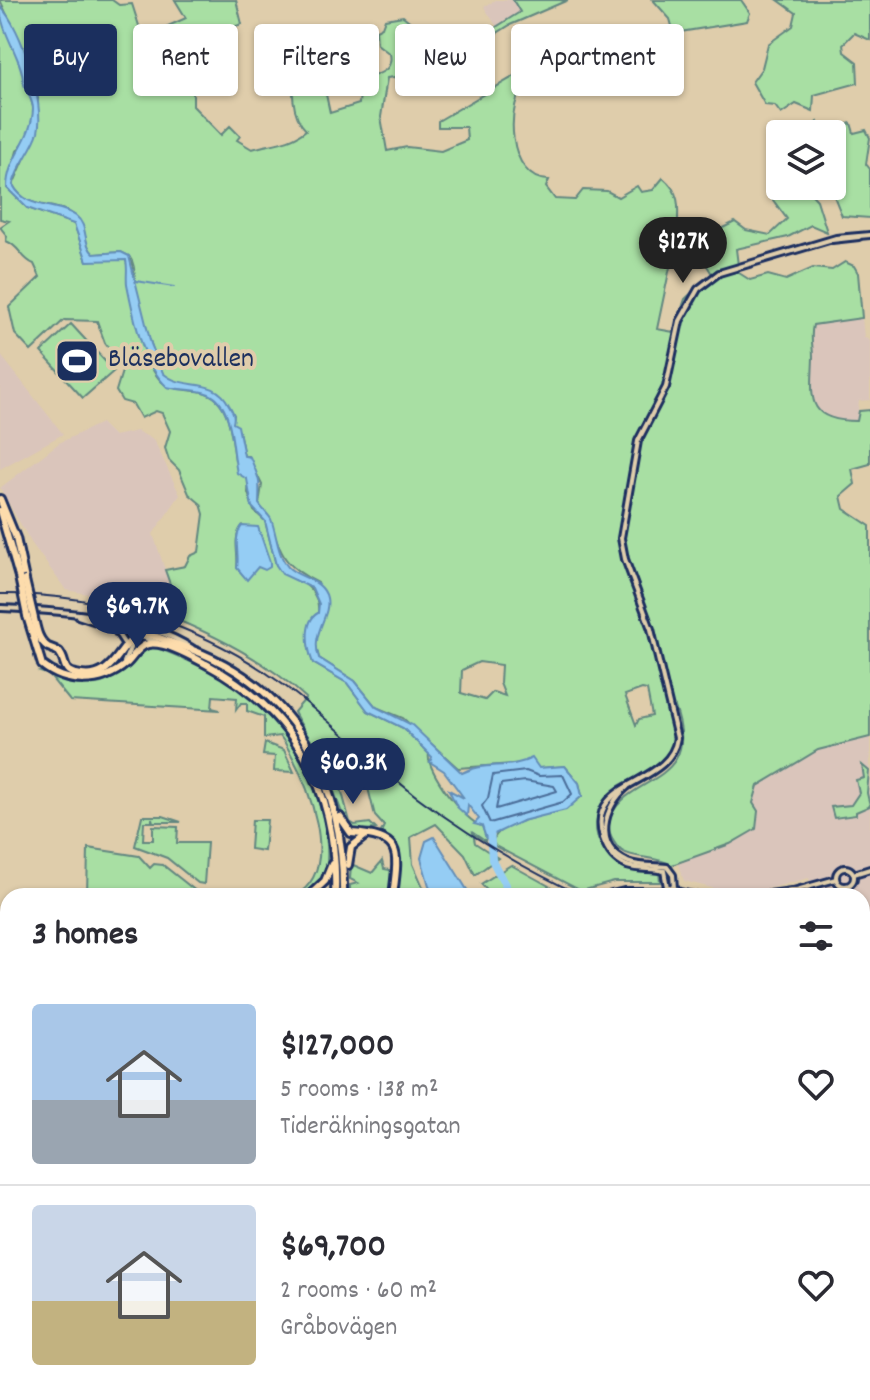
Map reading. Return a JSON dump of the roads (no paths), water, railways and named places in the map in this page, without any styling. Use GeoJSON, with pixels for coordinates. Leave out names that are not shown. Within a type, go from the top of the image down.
{"type":"FeatureCollection","features":[{"type":"Feature","properties":{"kind":"main road"},"geometry":{"type":"LineString","coordinates":[[0,499],[16,538],[30,615],[44,667],[88,681],[106,678],[147,645],[168,648],[234,680],[266,705],[287,728],[314,774],[333,847],[335,888]]}},
{"type":"Feature","properties":{"kind":"main road"},"geometry":{"type":"LineString","coordinates":[[0,511],[22,578]]}},
{"type":"Feature","properties":{"kind":"main road"},"geometry":{"type":"LineString","coordinates":[[30,615],[40,639],[58,651],[69,672],[90,675],[113,665],[136,635],[147,635],[192,648],[237,672],[274,701],[299,730],[327,784],[344,827],[351,833],[372,834],[387,839],[396,850],[394,888]]}},
{"type":"Feature","properties":{"kind":"main road"},"geometry":{"type":"LineString","coordinates":[[40,657],[51,649]]}},
{"type":"Feature","properties":{"kind":"main road"},"geometry":{"type":"LineString","coordinates":[[53,669],[61,660]]}},
{"type":"Feature","properties":{"kind":"main road"},"geometry":{"type":"LineString","coordinates":[[327,784],[341,837],[344,888]]}},
{"type":"Feature","properties":{"kind":"main road"},"geometry":{"type":"LineString","coordinates":[[345,888],[351,847],[372,834]]}},
{"type":"Feature","properties":{"kind":"main road"},"geometry":{"type":"LineString","coordinates":[[318,888],[328,876],[333,847]]}},
{"type":"Feature","properties":{"kind":"street"},"geometry":{"type":"LineString","coordinates":[[664,888],[664,871],[622,863],[604,842],[601,823],[603,809],[613,794],[665,766],[672,758],[677,738],[651,629],[625,559],[621,538],[638,441],[666,387],[680,321],[698,289],[719,273],[832,240],[870,235]]}},
{"type":"Feature","properties":{"kind":"street"},"geometry":{"type":"LineString","coordinates":[[0,608],[132,624],[192,648]]}},
{"type":"Feature","properties":{"kind":"street"},"geometry":{"type":"LineString","coordinates":[[76,615],[168,648]]}},
{"type":"Feature","properties":{"kind":"street"},"geometry":{"type":"LineString","coordinates":[[122,666],[136,635],[132,624]]}},
{"type":"Feature","properties":{"kind":"street"},"geometry":{"type":"LineString","coordinates":[[114,629],[123,637],[126,647]]}},
{"type":"Feature","properties":{"kind":"street"},"geometry":{"type":"LineString","coordinates":[[629,786],[616,796],[607,810],[605,826],[610,845],[629,862],[667,867],[676,888]]}},
{"type":"Feature","properties":{"kind":"street"},"geometry":{"type":"LineString","coordinates":[[802,888],[836,879],[842,868],[854,874],[870,869]]}},
{"type":"Feature","properties":{"kind":"street"},"geometry":{"type":"LineString","coordinates":[[836,879],[847,886],[854,880],[854,874]]}},
{"type":"Feature","properties":{"kind":"water"},"geometry":{"type":"Polygon","coordinates":[[[0,6],[24,48],[24,84],[19,63],[0,6]]]}},
{"type":"Feature","properties":{"kind":"water"},"geometry":{"type":"Polygon","coordinates":[[[30,96],[37,96],[38,132],[13,185],[34,203],[76,216],[83,225],[88,245],[94,254],[121,252],[129,256],[151,344],[163,373],[180,382],[215,390],[229,405],[233,423],[238,426],[244,456],[250,457],[258,476],[259,504],[271,519],[284,562],[325,592],[326,612],[317,641],[319,658],[355,681],[376,707],[412,725],[462,773],[532,758],[539,768],[565,766],[579,783],[582,796],[566,810],[522,821],[486,838],[482,826],[474,824],[479,819],[468,805],[467,816],[457,807],[449,790],[464,798],[444,771],[430,762],[432,757],[403,728],[368,711],[347,683],[313,663],[308,628],[318,613],[319,604],[312,588],[282,574],[276,565],[265,521],[252,507],[247,479],[237,473],[228,418],[223,408],[209,394],[167,387],[158,377],[145,353],[136,325],[127,284],[126,260],[87,261],[74,224],[27,208],[7,188],[11,167],[32,120],[30,96]]]}},
{"type":"Feature","properties":{"kind":"water"},"geometry":{"type":"Polygon","coordinates":[[[242,526],[258,527],[270,562],[270,567],[265,570],[258,567],[247,580],[237,568],[237,536],[242,526]]]}},
{"type":"Feature","properties":{"kind":"water"},"geometry":{"type":"Polygon","coordinates":[[[434,837],[466,888],[430,888],[421,858],[426,841],[434,837]]]}},
{"type":"Feature","properties":{"kind":"waterway"},"geometry":{"type":"LineString","coordinates":[[136,281],[174,287]]}},
{"type":"Feature","properties":{"kind":"waterway"},"geometry":{"type":"LineString","coordinates":[[490,827],[492,860],[507,888]]}},
{"type":"Feature","properties":{"kind":"tram line"},"geometry":{"type":"LineString","coordinates":[[0,594],[76,599],[113,607],[186,630],[220,646],[285,686],[416,796],[518,863],[565,888]]}},
{"type":"Feature","properties":{"kind":"place","name":"Bläsebovallen"},"geometry":{"type":"Point","coordinates":[77,361]}}]}
